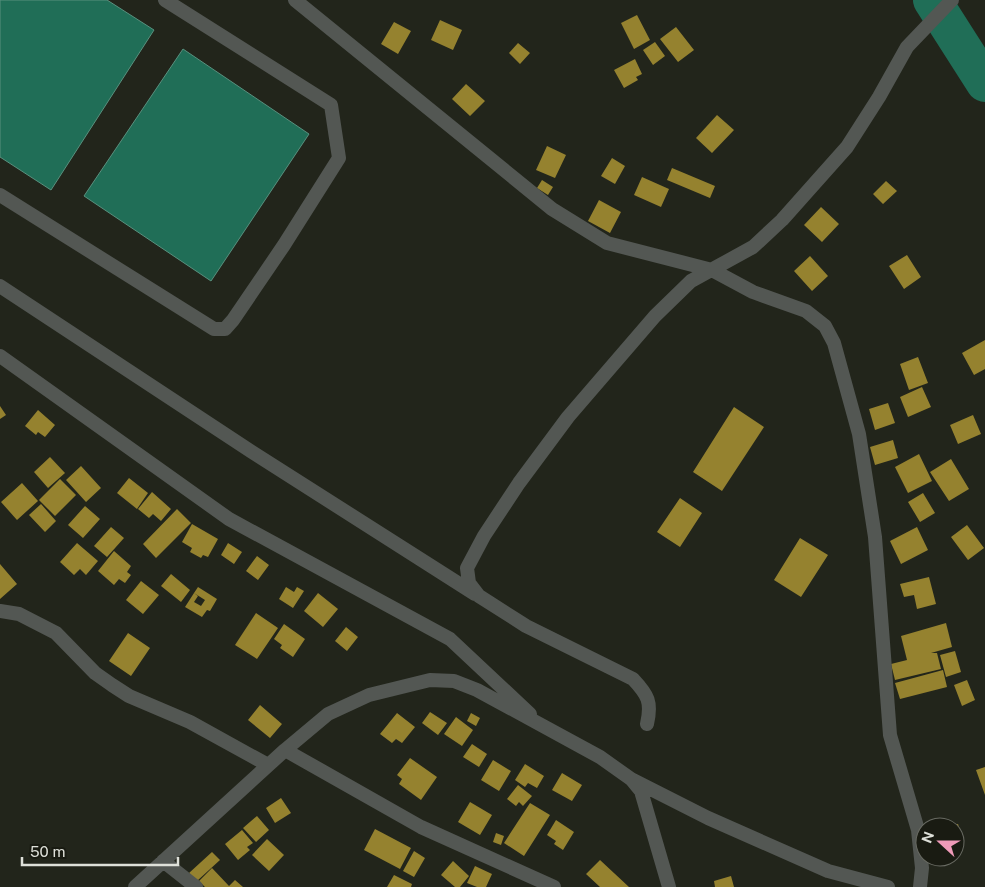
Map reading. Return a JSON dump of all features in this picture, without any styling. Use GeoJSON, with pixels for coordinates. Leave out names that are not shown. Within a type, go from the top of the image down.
{"type":"FeatureCollection","features":[{"type":"Feature","properties":{"kind":"street"},"geometry":{"type":"LineString","coordinates":[[0,195],[214,329],[225,328],[234,320],[284,246],[339,158],[331,105],[165,0]]}},
{"type":"Feature","properties":{"kind":"street"},"geometry":{"type":"LineString","coordinates":[[295,0],[552,209],[607,243],[712,270],[753,292],[806,311],[825,326],[834,343],[859,434],[875,537],[890,735],[918,830],[922,868],[920,887]]}},
{"type":"Feature","properties":{"kind":"street"},"geometry":{"type":"LineString","coordinates":[[478,596],[469,583],[466,568],[519,482],[568,417],[655,316],[691,281],[754,247],[795,205],[847,147],[879,97],[907,47],[952,0]]}},
{"type":"Feature","properties":{"kind":"street"},"geometry":{"type":"LineString","coordinates":[[0,286],[244,446],[526,626],[633,679],[645,692],[648,700],[650,709],[646,724]]}},
{"type":"Feature","properties":{"kind":"street"},"geometry":{"type":"LineString","coordinates":[[0,356],[229,519],[450,639],[545,728]]}},
{"type":"Feature","properties":{"kind":"street"},"geometry":{"type":"LineString","coordinates":[[0,611],[19,614],[56,633],[95,673],[129,696],[190,722],[268,765]]}},
{"type":"Feature","properties":{"kind":"street"},"geometry":{"type":"LineString","coordinates":[[135,887],[268,765],[328,714],[369,694],[430,680],[454,681],[477,690],[600,757],[631,779],[708,818],[828,872],[888,887]]}},
{"type":"Feature","properties":{"kind":"street"},"geometry":{"type":"LineString","coordinates":[[285,750],[421,827],[554,887]]}},
{"type":"Feature","properties":{"kind":"street"},"geometry":{"type":"LineString","coordinates":[[631,779],[641,791],[669,887]]}},
{"type":"Feature","properties":{"kind":"street"},"geometry":{"type":"LineString","coordinates":[[163,861],[196,887]]}},
{"type":"Feature","properties":{"kind":"shaded area"},"geometry":{"type":"Polygon","coordinates":[[[0,0],[107,0],[154,30],[51,190],[0,157],[0,0]]]}},
{"type":"Feature","properties":{"kind":"shaded area"},"geometry":{"type":"Polygon","coordinates":[[[183,49],[309,134],[211,281],[84,196],[183,49]]]}},
{"type":"Feature","properties":{"kind":"building"},"geometry":{"type":"Polygon","coordinates":[[[637,15],[650,40],[634,49],[621,23],[637,15]]]}},
{"type":"Feature","properties":{"kind":"building"},"geometry":{"type":"Polygon","coordinates":[[[440,20],[462,30],[453,50],[431,40],[440,20]]]}},
{"type":"Feature","properties":{"kind":"building"},"geometry":{"type":"Polygon","coordinates":[[[394,22],[411,31],[398,54],[381,44],[394,22]]]}},
{"type":"Feature","properties":{"kind":"building"},"geometry":{"type":"Polygon","coordinates":[[[676,27],[694,50],[678,62],[660,39],[676,27]]]}},
{"type":"Feature","properties":{"kind":"building"},"geometry":{"type":"Polygon","coordinates":[[[655,42],[665,56],[653,65],[643,50],[655,42]]]}},
{"type":"Feature","properties":{"kind":"building"},"geometry":{"type":"Polygon","coordinates":[[[518,43],[530,53],[520,64],[509,53],[518,43]]]}},
{"type":"Feature","properties":{"kind":"building"},"geometry":{"type":"Polygon","coordinates":[[[635,59],[642,74],[636,77],[638,80],[624,88],[614,70],[635,59]]]}},
{"type":"Feature","properties":{"kind":"building"},"geometry":{"type":"Polygon","coordinates":[[[466,84],[485,101],[470,116],[452,99],[466,84]]]}},
{"type":"Feature","properties":{"kind":"building"},"geometry":{"type":"Polygon","coordinates":[[[717,115],[734,130],[712,153],[696,138],[717,115]]]}},
{"type":"Feature","properties":{"kind":"building"},"geometry":{"type":"Polygon","coordinates":[[[547,146],[566,155],[555,178],[536,170],[547,146]]]}},
{"type":"Feature","properties":{"kind":"building"},"geometry":{"type":"Polygon","coordinates":[[[612,158],[625,166],[615,184],[601,176],[612,158]]]}},
{"type":"Feature","properties":{"kind":"building"},"geometry":{"type":"Polygon","coordinates":[[[672,168],[715,186],[710,198],[667,180],[672,168]]]}},
{"type":"Feature","properties":{"kind":"building"},"geometry":{"type":"Polygon","coordinates":[[[642,177],[669,189],[661,207],[634,195],[642,177]]]}},
{"type":"Feature","properties":{"kind":"building"},"geometry":{"type":"Polygon","coordinates":[[[542,180],[553,187],[548,195],[537,188],[542,180]]]}},
{"type":"Feature","properties":{"kind":"building"},"geometry":{"type":"Polygon","coordinates":[[[886,181],[897,191],[883,204],[873,194],[886,181]]]}},
{"type":"Feature","properties":{"kind":"building"},"geometry":{"type":"Polygon","coordinates":[[[599,200],[621,212],[610,233],[588,221],[599,200]]]}},
{"type":"Feature","properties":{"kind":"building"},"geometry":{"type":"Polygon","coordinates":[[[821,207],[839,224],[822,242],[804,225],[821,207]]]}},
{"type":"Feature","properties":{"kind":"building"},"geometry":{"type":"Polygon","coordinates":[[[907,255],[921,277],[904,289],[889,266],[907,255]]]}},
{"type":"Feature","properties":{"kind":"building"},"geometry":{"type":"Polygon","coordinates":[[[810,256],[828,276],[812,291],[794,271],[810,256]]]}},
{"type":"Feature","properties":{"kind":"building"},"geometry":{"type":"Polygon","coordinates":[[[985,340],[985,369],[974,375],[962,353],[985,340]]]}},
{"type":"Feature","properties":{"kind":"building"},"geometry":{"type":"Polygon","coordinates":[[[918,357],[928,383],[909,390],[900,364],[918,357]]]}},
{"type":"Feature","properties":{"kind":"building"},"geometry":{"type":"Polygon","coordinates":[[[922,387],[931,407],[908,417],[900,397],[922,387]]]}},
{"type":"Feature","properties":{"kind":"building"},"geometry":{"type":"Polygon","coordinates":[[[888,403],[895,423],[875,430],[869,409],[888,403]]]}},
{"type":"Feature","properties":{"kind":"building"},"geometry":{"type":"Polygon","coordinates":[[[0,406],[6,415],[0,419],[0,406]]]}},
{"type":"Feature","properties":{"kind":"building"},"geometry":{"type":"Polygon","coordinates":[[[734,407],[764,427],[722,491],[693,472],[734,407]]]}},
{"type":"Feature","properties":{"kind":"building"},"geometry":{"type":"Polygon","coordinates":[[[38,410],[55,425],[45,437],[38,432],[36,435],[25,426],[38,410]]]}},
{"type":"Feature","properties":{"kind":"building"},"geometry":{"type":"Polygon","coordinates":[[[973,415],[981,434],[958,444],[950,425],[973,415]]]}},
{"type":"Feature","properties":{"kind":"building"},"geometry":{"type":"Polygon","coordinates":[[[893,440],[898,458],[875,465],[870,447],[893,440]]]}},
{"type":"Feature","properties":{"kind":"building"},"geometry":{"type":"Polygon","coordinates":[[[919,454],[932,481],[908,493],[895,467],[919,454]]]}},
{"type":"Feature","properties":{"kind":"building"},"geometry":{"type":"Polygon","coordinates":[[[50,457],[65,473],[48,488],[34,472],[50,457]]]}},
{"type":"Feature","properties":{"kind":"building"},"geometry":{"type":"Polygon","coordinates":[[[951,459],[969,489],[949,501],[930,472],[951,459]]]}},
{"type":"Feature","properties":{"kind":"building"},"geometry":{"type":"Polygon","coordinates":[[[81,466],[101,488],[86,502],[66,480],[81,466]]]}},
{"type":"Feature","properties":{"kind":"building"},"geometry":{"type":"Polygon","coordinates":[[[129,478],[148,493],[137,509],[117,493],[129,478]]]}},
{"type":"Feature","properties":{"kind":"building"},"geometry":{"type":"Polygon","coordinates":[[[60,479],[76,495],[55,516],[39,500],[60,479]]]}},
{"type":"Feature","properties":{"kind":"building"},"geometry":{"type":"Polygon","coordinates":[[[22,483],[38,501],[17,520],[1,502],[22,483]]]}},
{"type":"Feature","properties":{"kind":"building"},"geometry":{"type":"Polygon","coordinates":[[[152,492],[171,509],[161,521],[153,514],[149,518],[138,509],[152,492]]]}},
{"type":"Feature","properties":{"kind":"building"},"geometry":{"type":"Polygon","coordinates":[[[923,493],[935,513],[920,522],[908,502],[923,493]]]}},
{"type":"Feature","properties":{"kind":"building"},"geometry":{"type":"Polygon","coordinates":[[[680,498],[702,513],[680,547],[657,532],[680,498]]]}},
{"type":"Feature","properties":{"kind":"building"},"geometry":{"type":"Polygon","coordinates":[[[41,504],[56,521],[45,532],[29,515],[41,504]]]}},
{"type":"Feature","properties":{"kind":"building"},"geometry":{"type":"Polygon","coordinates":[[[85,506],[100,519],[83,538],[68,525],[85,506]]]}},
{"type":"Feature","properties":{"kind":"building"},"geometry":{"type":"Polygon","coordinates":[[[177,509],[191,523],[156,558],[143,544],[177,509]]]}},
{"type":"Feature","properties":{"kind":"building"},"geometry":{"type":"Polygon","coordinates":[[[192,524],[218,539],[208,557],[203,555],[201,558],[190,552],[192,548],[182,542],[192,524]]]}},
{"type":"Feature","properties":{"kind":"building"},"geometry":{"type":"Polygon","coordinates":[[[967,525],[984,548],[968,560],[951,537],[967,525]]]}},
{"type":"Feature","properties":{"kind":"building"},"geometry":{"type":"Polygon","coordinates":[[[111,527],[124,538],[107,557],[94,546],[111,527]]]}},
{"type":"Feature","properties":{"kind":"building"},"geometry":{"type":"Polygon","coordinates":[[[917,527],[928,550],[901,564],[890,541],[917,527]]]}},
{"type":"Feature","properties":{"kind":"building"},"geometry":{"type":"Polygon","coordinates":[[[800,538],[828,555],[801,597],[774,580],[800,538]]]}},
{"type":"Feature","properties":{"kind":"building"},"geometry":{"type":"Polygon","coordinates":[[[77,543],[98,561],[86,575],[80,569],[74,575],[60,562],[77,543]]]}},
{"type":"Feature","properties":{"kind":"building"},"geometry":{"type":"Polygon","coordinates":[[[228,543],[242,552],[234,564],[221,555],[228,543]]]}},
{"type":"Feature","properties":{"kind":"building"},"geometry":{"type":"Polygon","coordinates":[[[114,551],[131,566],[127,572],[131,575],[125,583],[119,579],[114,585],[98,571],[114,551]]]}},
{"type":"Feature","properties":{"kind":"building"},"geometry":{"type":"Polygon","coordinates":[[[257,556],[269,565],[258,580],[246,571],[257,556]]]}},
{"type":"Feature","properties":{"kind":"building"},"geometry":{"type":"Polygon","coordinates":[[[0,564],[17,584],[0,599],[0,564]]]}},
{"type":"Feature","properties":{"kind":"building"},"geometry":{"type":"Polygon","coordinates":[[[171,574],[190,590],[181,602],[161,586],[171,574]]]}},
{"type":"Feature","properties":{"kind":"building"},"geometry":{"type":"Polygon","coordinates":[[[929,577],[936,604],[917,609],[914,595],[904,597],[900,584],[929,577]]]}},
{"type":"Feature","properties":{"kind":"building"},"geometry":{"type":"Polygon","coordinates":[[[141,581],[159,595],[143,614],[126,600],[141,581]]]}},
{"type":"Feature","properties":{"kind":"building"},"geometry":{"type":"Polygon","coordinates":[[[198,587],[217,599],[210,611],[207,610],[202,617],[185,607],[194,593],[198,587]],[[194,593],[198,596],[194,602],[201,606],[205,600],[194,593]]]}},
{"type":"Feature","properties":{"kind":"building"},"geometry":{"type":"Polygon","coordinates":[[[286,587],[294,592],[297,587],[304,591],[293,608],[279,599],[286,587]]]}},
{"type":"Feature","properties":{"kind":"building"},"geometry":{"type":"Polygon","coordinates":[[[318,593],[338,609],[323,627],[304,611],[318,593]]]}},
{"type":"Feature","properties":{"kind":"building"},"geometry":{"type":"Polygon","coordinates":[[[256,613],[278,628],[257,659],[235,645],[256,613]]]}},
{"type":"Feature","properties":{"kind":"building"},"geometry":{"type":"Polygon","coordinates":[[[946,623],[952,647],[931,653],[937,653],[941,669],[895,680],[891,664],[907,660],[901,636],[946,623]]]}},
{"type":"Feature","properties":{"kind":"building"},"geometry":{"type":"Polygon","coordinates":[[[284,624],[305,639],[293,657],[280,648],[282,645],[274,639],[284,624]]]}},
{"type":"Feature","properties":{"kind":"building"},"geometry":{"type":"Polygon","coordinates":[[[346,627],[358,637],[347,651],[335,641],[346,627]]]}},
{"type":"Feature","properties":{"kind":"building"},"geometry":{"type":"Polygon","coordinates":[[[128,633],[150,648],[131,676],[109,661],[128,633]]]}},
{"type":"Feature","properties":{"kind":"building"},"geometry":{"type":"Polygon","coordinates":[[[955,651],[961,672],[946,677],[940,655],[955,651]]]}},
{"type":"Feature","properties":{"kind":"building"},"geometry":{"type":"Polygon","coordinates":[[[943,670],[947,687],[900,699],[895,683],[943,670]]]}},
{"type":"Feature","properties":{"kind":"building"},"geometry":{"type":"Polygon","coordinates":[[[967,680],[975,700],[962,706],[954,685],[967,680]]]}},
{"type":"Feature","properties":{"kind":"building"},"geometry":{"type":"Polygon","coordinates":[[[260,705],[282,724],[270,738],[248,720],[260,705]]]}},
{"type":"Feature","properties":{"kind":"building"},"geometry":{"type":"Polygon","coordinates":[[[430,712],[447,723],[438,735],[422,723],[430,712]]]}},
{"type":"Feature","properties":{"kind":"building"},"geometry":{"type":"Polygon","coordinates":[[[397,713],[415,727],[402,743],[396,739],[392,743],[380,734],[397,713]]]}},
{"type":"Feature","properties":{"kind":"building"},"geometry":{"type":"Polygon","coordinates":[[[471,713],[480,718],[476,726],[467,721],[471,713]]]}},
{"type":"Feature","properties":{"kind":"building"},"geometry":{"type":"Polygon","coordinates":[[[456,717],[473,730],[462,746],[444,734],[456,717]]]}},
{"type":"Feature","properties":{"kind":"building"},"geometry":{"type":"Polygon","coordinates":[[[472,744],[487,754],[479,767],[463,757],[472,744]]]}},
{"type":"Feature","properties":{"kind":"building"},"geometry":{"type":"Polygon","coordinates":[[[410,758],[437,777],[421,800],[399,784],[402,779],[397,775],[410,758]]]}},
{"type":"Feature","properties":{"kind":"building"},"geometry":{"type":"Polygon","coordinates":[[[493,760],[511,771],[499,791],[481,780],[493,760]]]}},
{"type":"Feature","properties":{"kind":"building"},"geometry":{"type":"Polygon","coordinates":[[[525,764],[544,776],[537,788],[528,783],[525,787],[515,780],[525,764]]]}},
{"type":"Feature","properties":{"kind":"building"},"geometry":{"type":"Polygon","coordinates":[[[985,767],[985,795],[976,770],[985,767]]]}},
{"type":"Feature","properties":{"kind":"building"},"geometry":{"type":"Polygon","coordinates":[[[562,773],[582,785],[572,801],[552,790],[562,773]]]}},
{"type":"Feature","properties":{"kind":"building"},"geometry":{"type":"Polygon","coordinates":[[[518,785],[532,796],[523,806],[519,802],[516,806],[507,799],[518,785]]]}},
{"type":"Feature","properties":{"kind":"building"},"geometry":{"type":"Polygon","coordinates":[[[281,798],[291,813],[275,823],[266,808],[281,798]]]}},
{"type":"Feature","properties":{"kind":"building"},"geometry":{"type":"Polygon","coordinates":[[[470,802],[492,815],[480,835],[458,822],[470,802]]]}},
{"type":"Feature","properties":{"kind":"building"},"geometry":{"type":"Polygon","coordinates":[[[530,803],[550,815],[524,856],[504,843],[530,803]]]}},
{"type":"Feature","properties":{"kind":"building"},"geometry":{"type":"Polygon","coordinates":[[[257,816],[269,830],[256,842],[243,828],[257,816]]]}},
{"type":"Feature","properties":{"kind":"building"},"geometry":{"type":"Polygon","coordinates":[[[556,820],[574,832],[563,850],[554,844],[556,841],[547,835],[556,820]]]}},
{"type":"Feature","properties":{"kind":"building"},"geometry":{"type":"Polygon","coordinates":[[[375,829],[411,848],[400,869],[364,850],[375,829]]]}},
{"type":"Feature","properties":{"kind":"building"},"geometry":{"type":"Polygon","coordinates":[[[242,830],[253,843],[247,847],[250,850],[238,860],[225,844],[242,830]]]}},
{"type":"Feature","properties":{"kind":"building"},"geometry":{"type":"Polygon","coordinates":[[[496,833],[504,836],[501,845],[493,842],[496,833]]]}},
{"type":"Feature","properties":{"kind":"building"},"geometry":{"type":"Polygon","coordinates":[[[267,839],[284,855],[269,871],[252,855],[267,839]]]}},
{"type":"Feature","properties":{"kind":"building"},"geometry":{"type":"Polygon","coordinates":[[[414,851],[425,858],[414,877],[403,871],[414,851]]]}},
{"type":"Feature","properties":{"kind":"building"},"geometry":{"type":"Polygon","coordinates":[[[212,852],[220,860],[197,881],[189,873],[212,852]]]}},
{"type":"Feature","properties":{"kind":"building"},"geometry":{"type":"Polygon","coordinates":[[[600,860],[629,887],[600,887],[586,874],[600,860]]]}},
{"type":"Feature","properties":{"kind":"building"},"geometry":{"type":"Polygon","coordinates":[[[453,861],[469,876],[460,887],[455,887],[441,875],[453,861]]]}},
{"type":"Feature","properties":{"kind":"building"},"geometry":{"type":"Polygon","coordinates":[[[475,866],[492,874],[486,887],[477,887],[467,883],[475,866]]]}},
{"type":"Feature","properties":{"kind":"building"},"geometry":{"type":"Polygon","coordinates":[[[212,868],[229,886],[235,880],[243,887],[205,887],[199,881],[212,868]]]}},
{"type":"Feature","properties":{"kind":"building"},"geometry":{"type":"Polygon","coordinates":[[[394,875],[412,884],[411,887],[387,887],[394,875]]]}},
{"type":"Feature","properties":{"kind":"building"},"geometry":{"type":"Polygon","coordinates":[[[731,876],[734,887],[715,887],[714,881],[731,876]]]}},
{"type":"Feature","properties":{"kind":"waterway"},"geometry":{"type":"LineString","coordinates":[[932,0],[985,83]]}}]}
